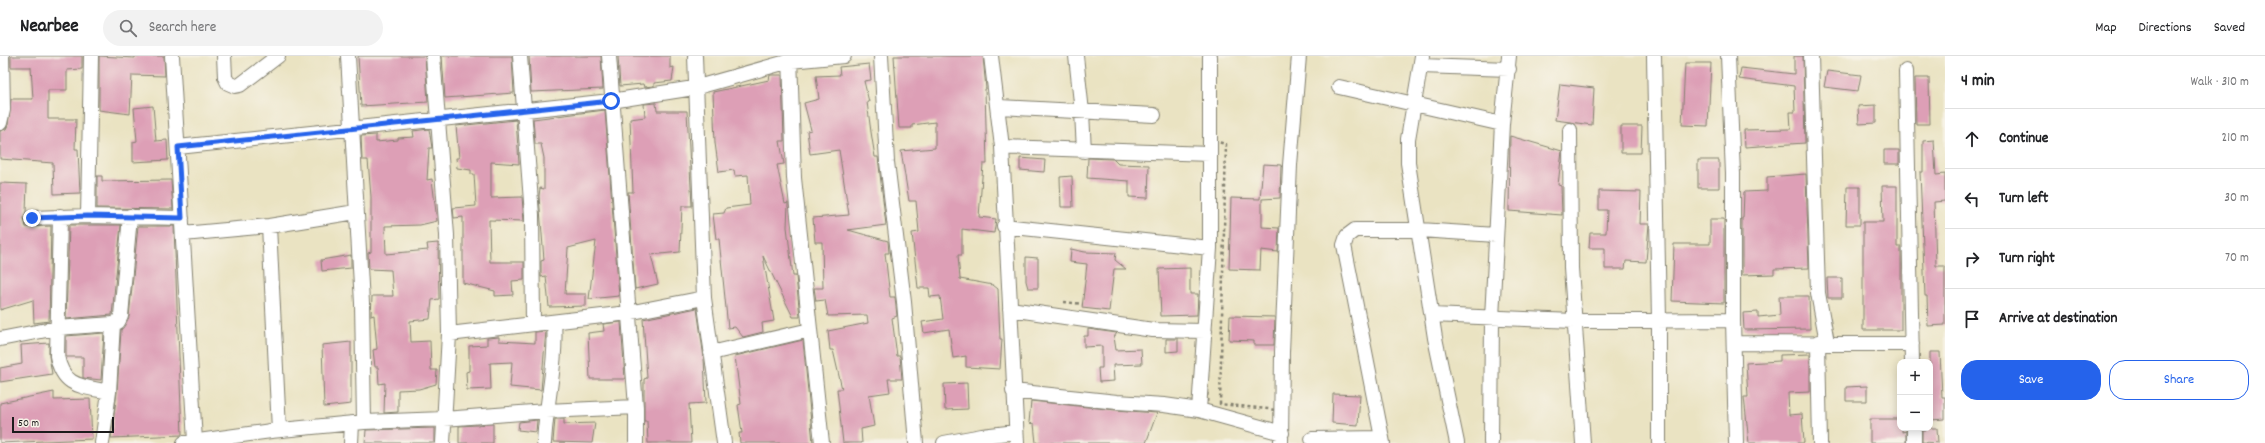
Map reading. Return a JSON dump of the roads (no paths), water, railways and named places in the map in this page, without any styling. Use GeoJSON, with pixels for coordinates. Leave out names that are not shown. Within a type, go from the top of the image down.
{"type":"FeatureCollection","features":[{"type":"Feature","properties":{"kind":"street"},"geometry":{"type":"LineString","coordinates":[[0,123],[3,110],[2,56]]}},
{"type":"Feature","properties":{"kind":"street"},"geometry":{"type":"LineString","coordinates":[[88,216],[91,56]]}},
{"type":"Feature","properties":{"kind":"street"},"geometry":{"type":"LineString","coordinates":[[172,56],[183,234],[189,442],[273,435],[358,423],[444,420],[546,411],[636,407]]}},
{"type":"Feature","properties":{"kind":"street"},"geometry":{"type":"LineString","coordinates":[[224,56],[225,77],[228,83],[235,86],[240,85],[278,56]]}},
{"type":"Feature","properties":{"kind":"street"},"geometry":{"type":"LineString","coordinates":[[348,56],[362,303],[358,423],[351,443]]}},
{"type":"Feature","properties":{"kind":"street"},"geometry":{"type":"LineString","coordinates":[[433,56],[447,235],[449,334],[443,443]]}},
{"type":"Feature","properties":{"kind":"street"},"geometry":{"type":"LineString","coordinates":[[520,56],[532,215],[533,324]]}},
{"type":"Feature","properties":{"kind":"street"},"geometry":{"type":"LineString","coordinates":[[609,56],[611,101],[636,407],[636,443]]}},
{"type":"Feature","properties":{"kind":"street"},"geometry":{"type":"LineString","coordinates":[[695,56],[694,88],[704,298],[724,443]]}},
{"type":"Feature","properties":{"kind":"street"},"geometry":{"type":"LineString","coordinates":[[178,147],[611,101],[694,88],[790,58],[844,56]]}},
{"type":"Feature","properties":{"kind":"street"},"geometry":{"type":"LineString","coordinates":[[882,56],[887,162],[904,302],[916,443]]}},
{"type":"Feature","properties":{"kind":"street"},"geometry":{"type":"LineString","coordinates":[[944,443],[982,436],[1016,438],[1010,309],[1004,226],[1002,147],[999,107],[992,56]]}},
{"type":"Feature","properties":{"kind":"street"},"geometry":{"type":"LineString","coordinates":[[1076,56],[1082,112],[1084,151]]}},
{"type":"Feature","properties":{"kind":"street"},"geometry":{"type":"LineString","coordinates":[[1203,409],[1205,331],[1210,248],[1210,56]]}},
{"type":"Feature","properties":{"kind":"street"},"geometry":{"type":"LineString","coordinates":[[1013,391],[1117,402],[1164,404],[1203,409],[1281,438],[1282,352],[1290,165],[1299,56]]}},
{"type":"Feature","properties":{"kind":"street"},"geometry":{"type":"LineString","coordinates":[[1654,56],[1659,320],[1659,443]]}},
{"type":"Feature","properties":{"kind":"street"},"geometry":{"type":"LineString","coordinates":[[1728,56],[1733,174],[1733,320],[1736,443]]}},
{"type":"Feature","properties":{"kind":"street"},"geometry":{"type":"LineString","coordinates":[[1811,56],[1818,293],[1822,342],[1820,443]]}},
{"type":"Feature","properties":{"kind":"street"},"geometry":{"type":"LineString","coordinates":[[790,58],[794,178],[822,443]]}},
{"type":"Feature","properties":{"kind":"street"},"geometry":{"type":"LineString","coordinates":[[1457,443],[1435,338],[1420,230],[1408,163],[1408,139],[1421,61],[1509,63],[1502,124],[1492,318],[1491,443]]}},
{"type":"Feature","properties":{"kind":"street"},"geometry":{"type":"LineString","coordinates":[[1906,71],[1912,359]]}},
{"type":"Feature","properties":{"kind":"street"},"geometry":{"type":"LineString","coordinates":[[1339,87],[1502,124]]}},
{"type":"Feature","properties":{"kind":"street"},"geometry":{"type":"LineString","coordinates":[[999,107],[1154,115]]}},
{"type":"Feature","properties":{"kind":"street"},"geometry":{"type":"LineString","coordinates":[[1570,130],[1571,268],[1583,443]]}},
{"type":"Feature","properties":{"kind":"street"},"geometry":{"type":"LineString","coordinates":[[1002,147],[1084,151],[1210,154]]}},
{"type":"Feature","properties":{"kind":"street"},"geometry":{"type":"LineString","coordinates":[[183,234],[269,226],[356,212]]}},
{"type":"Feature","properties":{"kind":"street"},"geometry":{"type":"LineString","coordinates":[[60,216],[57,328],[57,356],[59,369],[67,380],[80,386],[109,392]]}},
{"type":"Feature","properties":{"kind":"street"},"geometry":{"type":"LineString","coordinates":[[32,218],[60,216],[130,216],[182,218]]}},
{"type":"Feature","properties":{"kind":"street"},"geometry":{"type":"LineString","coordinates":[[0,339],[57,328],[113,324],[118,322],[121,316],[130,216]]}},
{"type":"Feature","properties":{"kind":"street"},"geometry":{"type":"LineString","coordinates":[[269,226],[273,435]]}},
{"type":"Feature","properties":{"kind":"street"},"geometry":{"type":"LineString","coordinates":[[1004,226],[1210,248]]}},
{"type":"Feature","properties":{"kind":"street"},"geometry":{"type":"LineString","coordinates":[[1312,439],[1382,441],[1344,245],[1348,236],[1355,230],[1420,230],[1496,235]]}},
{"type":"Feature","properties":{"kind":"street"},"geometry":{"type":"LineString","coordinates":[[449,334],[628,312],[704,298]]}},
{"type":"Feature","properties":{"kind":"street"},"geometry":{"type":"LineString","coordinates":[[1010,309],[1153,330],[1205,331]]}},
{"type":"Feature","properties":{"kind":"street"},"geometry":{"type":"LineString","coordinates":[[1432,315],[1574,321],[1733,320]]}},
{"type":"Feature","properties":{"kind":"street"},"geometry":{"type":"LineString","coordinates":[[544,443],[546,411],[554,368],[556,346],[554,322]]}},
{"type":"Feature","properties":{"kind":"street"},"geometry":{"type":"LineString","coordinates":[[102,443],[109,392],[113,324]]}},
{"type":"Feature","properties":{"kind":"street"},"geometry":{"type":"LineString","coordinates":[[711,353],[810,330]]}},
{"type":"Feature","properties":{"kind":"street"},"geometry":{"type":"LineString","coordinates":[[1734,342],[1912,344]]}},
{"type":"Feature","properties":{"kind":"street"},"geometry":{"type":"LineString","coordinates":[[1914,431],[1914,443]]}}]}
